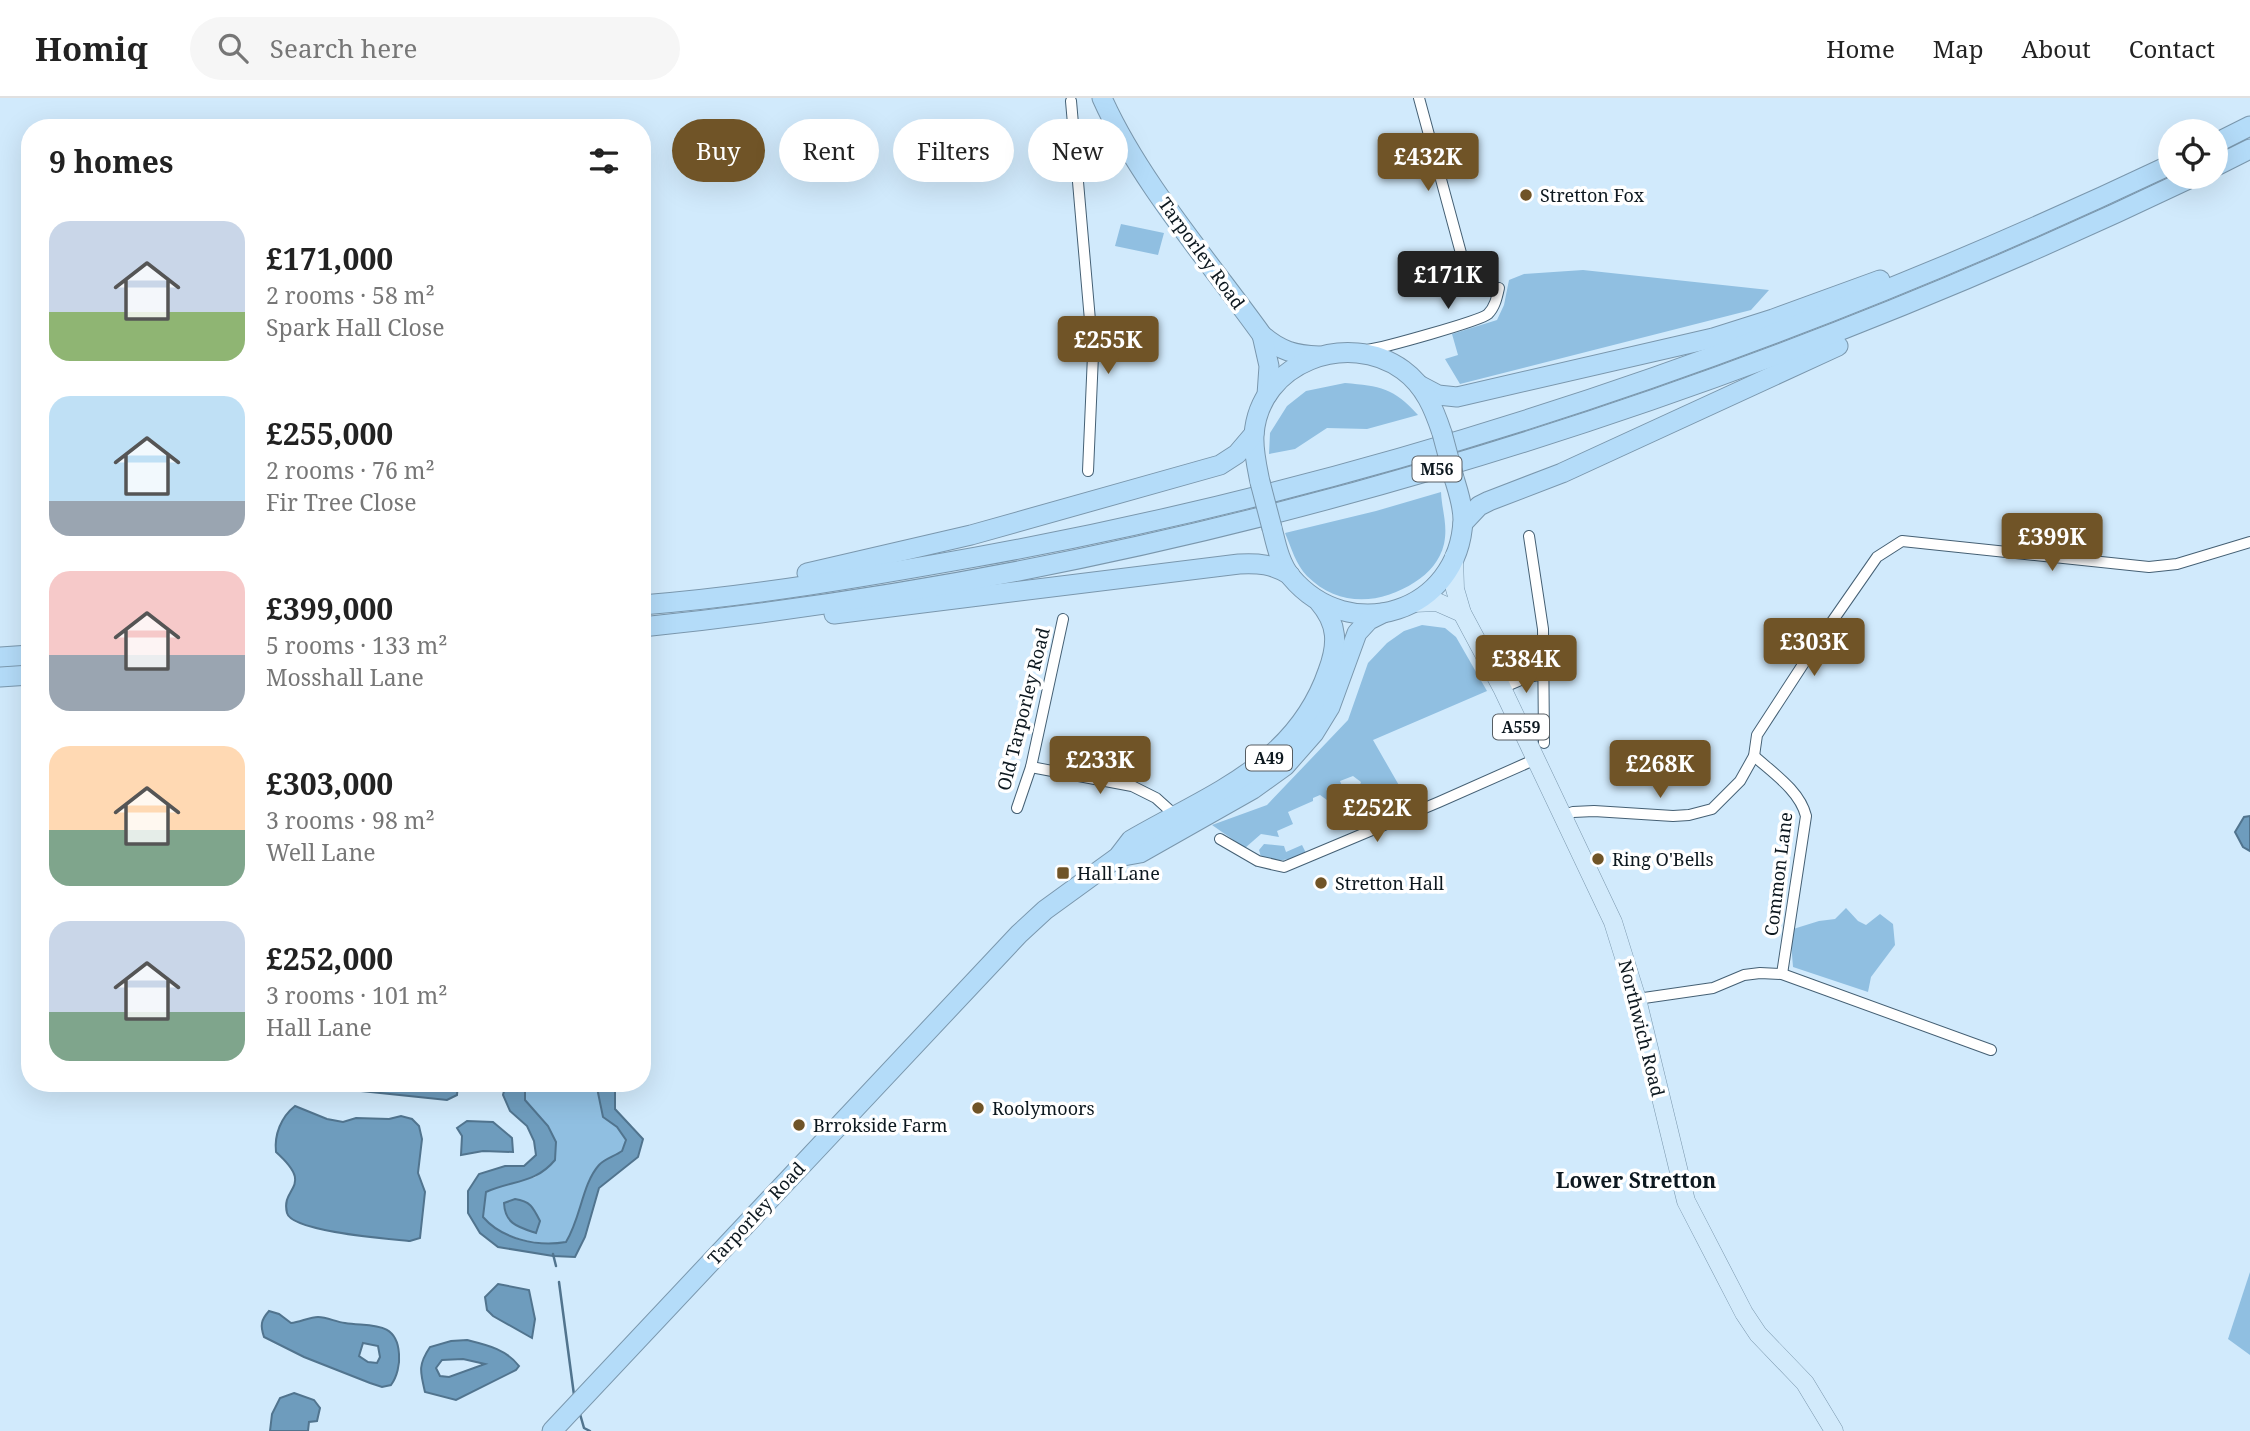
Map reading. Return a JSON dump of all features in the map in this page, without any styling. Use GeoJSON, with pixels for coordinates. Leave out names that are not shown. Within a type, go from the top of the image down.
{"type":"FeatureCollection","features":[{"type":"Feature","properties":{"kind":"highway","name":"Tarporley Road"},"geometry":{"type":"LineString","coordinates":[[1102,98],[1129,150],[1154,188],[1262,335],[1290,354],[1319,356]]}},
{"type":"Feature","properties":{"kind":"highway"},"geometry":{"type":"LineString","coordinates":[[2228,137],[2250,126]]}},
{"type":"Feature","properties":{"kind":"highway"},"geometry":{"type":"LineString","coordinates":[[2228,160],[2250,149]]}},
{"type":"Feature","properties":{"kind":"highway","name":"M56"},"geometry":{"type":"LineString","coordinates":[[651,604],[694,601],[910,569],[1095,534],[1282,491],[1378,465],[1528,421],[1680,370],[1856,304],[2018,236],[2158,171]]}},
{"type":"Feature","properties":{"kind":"highway","name":"M56"},"geometry":{"type":"LineString","coordinates":[[696,622],[877,596],[1073,560],[1170,539],[1360,491],[1540,438],[1682,391],[1855,326],[1967,280],[2087,228],[2168,189]]}},
{"type":"Feature","properties":{"kind":"highway","name":"M56"},"geometry":{"type":"LineString","coordinates":[[1419,385],[1444,397],[1464,396],[1713,338],[1773,319],[1946,254],[2018,236]]}},
{"type":"Feature","properties":{"kind":"highway","name":"M56"},"geometry":{"type":"LineString","coordinates":[[1463,523],[1479,506],[1562,473],[1763,382],[1918,309],[1967,280]]}},
{"type":"Feature","properties":{"kind":"highway","name":"Tarporley Road"},"geometry":{"type":"LineString","coordinates":[[1262,335],[1269,366],[1266,395]]}},
{"type":"Feature","properties":{"kind":"highway"},"geometry":{"type":"LineString","coordinates":[[1358,352],[1401,360],[1434,409],[1461,502],[1463,523],[1454,556],[1441,580],[1413,603],[1383,613],[1352,613],[1319,602],[1283,571],[1249,441],[1266,395],[1289,371],[1319,356],[1358,352]]}},
{"type":"Feature","properties":{"kind":"highway","name":"M56"},"geometry":{"type":"LineString","coordinates":[[694,601],[971,535],[1100,500],[1220,465],[1249,441]]}},
{"type":"Feature","properties":{"kind":"highway","name":"M56"},"geometry":{"type":"LineString","coordinates":[[651,626],[852,613],[1238,564],[1256,564],[1283,571]]}},
{"type":"Feature","properties":{"kind":"highway","name":"Tarporley Road"},"geometry":{"type":"LineString","coordinates":[[552,1431],[999,954],[1045,910],[1118,857],[1131,840],[1263,763],[1295,733],[1321,690],[1335,646],[1334,625],[1319,602]]}},
{"type":"Feature","properties":{"kind":"highway","name":"Tarporley Road"},"geometry":{"type":"LineString","coordinates":[[1118,857],[1140,853],[1253,789],[1285,766],[1322,721],[1334,699],[1357,633],[1369,620],[1383,613]]}},
{"type":"Feature","properties":{"kind":"highway"},"geometry":{"type":"LineString","coordinates":[[0,657],[21,656]]}},
{"type":"Feature","properties":{"kind":"highway"},"geometry":{"type":"LineString","coordinates":[[0,677],[21,676]]}},
{"type":"Feature","properties":{"kind":"main road","name":"Northwich Road"},"geometry":{"type":"LineString","coordinates":[[1454,556],[1455,589],[1462,613],[1540,751],[1563,816],[1610,913],[1637,999],[1686,1201],[1758,1334],[1805,1383],[1834,1431]]}},
{"type":"Feature","properties":{"kind":"main road"},"geometry":{"type":"LineString","coordinates":[[1413,603],[1437,602],[1462,613]]}},
{"type":"Feature","properties":{"kind":"street"},"geometry":{"type":"LineString","coordinates":[[1419,98],[1468,279]]}},
{"type":"Feature","properties":{"kind":"street"},"geometry":{"type":"LineString","coordinates":[[1071,102],[1073,119]]}},
{"type":"Feature","properties":{"kind":"street"},"geometry":{"type":"LineString","coordinates":[[1078,182],[1093,355],[1088,471]]}},
{"type":"Feature","properties":{"kind":"street"},"geometry":{"type":"LineString","coordinates":[[1358,352],[1408,341],[1483,317],[1495,303],[1499,288]]}},
{"type":"Feature","properties":{"kind":"street"},"geometry":{"type":"LineString","coordinates":[[1401,360],[1408,341]]}},
{"type":"Feature","properties":{"kind":"street"},"geometry":{"type":"LineString","coordinates":[[1220,839],[1258,861],[1284,867],[1439,802],[1540,751],[1543,629],[1529,536]]}},
{"type":"Feature","properties":{"kind":"street"},"geometry":{"type":"LineString","coordinates":[[1563,816],[1580,812],[1673,816],[1712,809],[1740,781],[1754,756],[1757,734],[1877,557],[1902,541],[2149,567],[2177,564],[2250,542]]}},
{"type":"Feature","properties":{"kind":"street","name":"Old Tarporley Road"},"geometry":{"type":"LineString","coordinates":[[1017,808],[1031,767],[1063,619]]}},
{"type":"Feature","properties":{"kind":"street"},"geometry":{"type":"LineString","coordinates":[[1502,688],[1543,674]]}},
{"type":"Feature","properties":{"kind":"street","name":"Common Lane"},"geometry":{"type":"LineString","coordinates":[[1754,756],[1786,785],[1803,805],[1806,816],[1782,974]]}},
{"type":"Feature","properties":{"kind":"street"},"geometry":{"type":"LineString","coordinates":[[1031,767],[1132,786],[1156,798],[1174,816],[1194,823]]}},
{"type":"Feature","properties":{"kind":"street"},"geometry":{"type":"LineString","coordinates":[[1637,999],[1713,988],[1744,975],[1782,974],[1991,1050]]}},
{"type":"Feature","properties":{"kind":"shaded area"},"geometry":{"type":"Polygon","coordinates":[[[1121,224],[1164,233],[1158,255],[1115,246],[1121,224]]]}},
{"type":"Feature","properties":{"kind":"shaded area"},"geometry":{"type":"Polygon","coordinates":[[[1583,270],[1769,290],[1751,310],[1460,384],[1445,359],[1458,355],[1452,334],[1497,320],[1504,305],[1509,280],[1524,274],[1583,270]]]}},
{"type":"Feature","properties":{"kind":"shaded area"},"geometry":{"type":"Polygon","coordinates":[[[1345,383],[1386,390],[1401,399],[1418,415],[1367,429],[1327,428],[1295,449],[1269,454],[1270,433],[1287,406],[1306,391],[1345,383]]]}},
{"type":"Feature","properties":{"kind":"shaded area"},"geometry":{"type":"Polygon","coordinates":[[[1441,492],[1445,531],[1440,556],[1420,578],[1402,590],[1388,595],[1346,598],[1319,586],[1300,567],[1285,533],[1376,511],[1441,492]]]}},
{"type":"Feature","properties":{"kind":"shaded area"},"geometry":{"type":"Polygon","coordinates":[[[1422,625],[1445,628],[1456,637],[1487,691],[1373,740],[1412,808],[1375,822],[1359,788],[1361,782],[1353,776],[1340,781],[1344,791],[1327,800],[1320,795],[1288,812],[1293,824],[1277,831],[1279,837],[1261,834],[1245,848],[1212,825],[1267,805],[1348,720],[1368,663],[1387,643],[1404,631],[1422,625]]]}},
{"type":"Feature","properties":{"kind":"shaded area"},"geometry":{"type":"Polygon","coordinates":[[[2250,816],[2250,851],[2243,847],[2235,832],[2244,817],[2250,816]]]}},
{"type":"Feature","properties":{"kind":"shaded area"},"geometry":{"type":"Polygon","coordinates":[[[1264,844],[1284,846],[1286,852],[1302,845],[1306,853],[1284,860],[1267,859],[1261,857],[1259,850],[1264,844]]]}},
{"type":"Feature","properties":{"kind":"shaded area"},"geometry":{"type":"Polygon","coordinates":[[[1846,908],[1858,921],[1866,925],[1880,914],[1893,924],[1895,945],[1871,977],[1868,992],[1793,967],[1790,930],[1835,919],[1846,908]]]}},
{"type":"Feature","properties":{"kind":"shaded area"},"geometry":{"type":"Polygon","coordinates":[[[371,1092],[457,1092],[457,1095],[447,1100],[371,1092]]]}},
{"type":"Feature","properties":{"kind":"shaded area"},"geometry":{"type":"Polygon","coordinates":[[[504,1092],[525,1092],[525,1100],[548,1126],[556,1142],[555,1160],[540,1173],[486,1192],[483,1217],[500,1231],[521,1240],[566,1242],[593,1173],[601,1163],[622,1151],[626,1140],[617,1127],[603,1117],[598,1092],[615,1092],[615,1109],[643,1139],[638,1157],[599,1188],[585,1237],[575,1257],[498,1247],[480,1233],[468,1213],[468,1191],[479,1174],[505,1166],[524,1166],[536,1155],[534,1141],[527,1126],[510,1111],[504,1092]]]}},
{"type":"Feature","properties":{"kind":"shaded area"},"geometry":{"type":"Polygon","coordinates":[[[525,1092],[598,1092],[603,1117],[617,1127],[626,1140],[622,1152],[600,1163],[591,1176],[576,1226],[566,1242],[532,1242],[510,1236],[483,1217],[486,1192],[536,1177],[548,1126],[525,1100],[525,1092]]]}},
{"type":"Feature","properties":{"kind":"shaded area"},"geometry":{"type":"Polygon","coordinates":[[[295,1106],[327,1119],[343,1122],[356,1118],[389,1119],[401,1116],[412,1119],[419,1126],[422,1139],[418,1173],[425,1192],[420,1238],[410,1241],[343,1233],[323,1230],[293,1220],[287,1213],[286,1204],[294,1186],[294,1173],[276,1152],[276,1146],[282,1121],[295,1106]]]}},
{"type":"Feature","properties":{"kind":"shaded area"},"geometry":{"type":"Polygon","coordinates":[[[467,1121],[493,1122],[512,1138],[513,1152],[483,1151],[461,1155],[462,1136],[457,1128],[467,1121]]]}},
{"type":"Feature","properties":{"kind":"shaded area"},"geometry":{"type":"Polygon","coordinates":[[[515,1199],[528,1203],[535,1212],[540,1221],[536,1233],[518,1226],[507,1216],[504,1203],[515,1199]]]}},
{"type":"Feature","properties":{"kind":"shaded area"},"geometry":{"type":"Polygon","coordinates":[[[2250,1272],[2250,1355],[2228,1339],[2250,1272]]]}},
{"type":"Feature","properties":{"kind":"shaded area"},"geometry":{"type":"Polygon","coordinates":[[[498,1284],[529,1290],[535,1319],[532,1338],[487,1310],[485,1297],[498,1284]]]}},
{"type":"Feature","properties":{"kind":"shaded area"},"geometry":{"type":"Polygon","coordinates":[[[269,1311],[279,1314],[291,1323],[321,1317],[388,1330],[397,1343],[399,1354],[398,1370],[393,1382],[382,1387],[370,1383],[304,1357],[264,1337],[262,1323],[269,1311]],[[363,1343],[359,1356],[368,1362],[377,1363],[380,1357],[378,1346],[363,1343]]]}},
{"type":"Feature","properties":{"kind":"shaded area"},"geometry":{"type":"Polygon","coordinates":[[[467,1340],[489,1346],[508,1355],[519,1366],[456,1400],[425,1392],[421,1368],[426,1353],[430,1347],[467,1340]],[[463,1359],[442,1360],[436,1368],[440,1376],[449,1377],[485,1364],[463,1359]]]}},
{"type":"Feature","properties":{"kind":"shaded area"},"geometry":{"type":"Polygon","coordinates":[[[294,1393],[314,1400],[320,1408],[317,1421],[309,1422],[308,1431],[270,1431],[272,1414],[280,1398],[294,1393]]]}},
{"type":"Feature","properties":{"kind":"waterway"},"geometry":{"type":"LineString","coordinates":[[553,1254],[556,1266]]}},
{"type":"Feature","properties":{"kind":"waterway"},"geometry":{"type":"LineString","coordinates":[[559,1282],[574,1395]]}},
{"type":"Feature","properties":{"kind":"waterway"},"geometry":{"type":"LineString","coordinates":[[580,1414],[584,1428],[590,1431]]}},
{"type":"Feature","properties":{"kind":"place","name":"Stretton Fox"},"geometry":{"type":"Point","coordinates":[1526,195]}},
{"type":"Feature","properties":{"kind":"place","name":"Ring O'Bells"},"geometry":{"type":"Point","coordinates":[1598,859]}},
{"type":"Feature","properties":{"kind":"place","name":"Hall Lane"},"geometry":{"type":"Point","coordinates":[1063,873]}},
{"type":"Feature","properties":{"kind":"place","name":"Stretton Hall"},"geometry":{"type":"Point","coordinates":[1321,883]}},
{"type":"Feature","properties":{"kind":"place","name":"Roolymoors"},"geometry":{"type":"Point","coordinates":[978,1108]}},
{"type":"Feature","properties":{"kind":"place","name":"Brrokside Farm"},"geometry":{"type":"Point","coordinates":[799,1125]}},
{"type":"Feature","properties":{"kind":"district","name":"Lower Stretton"},"geometry":{"type":"Point","coordinates":[1636,1180]}}]}
